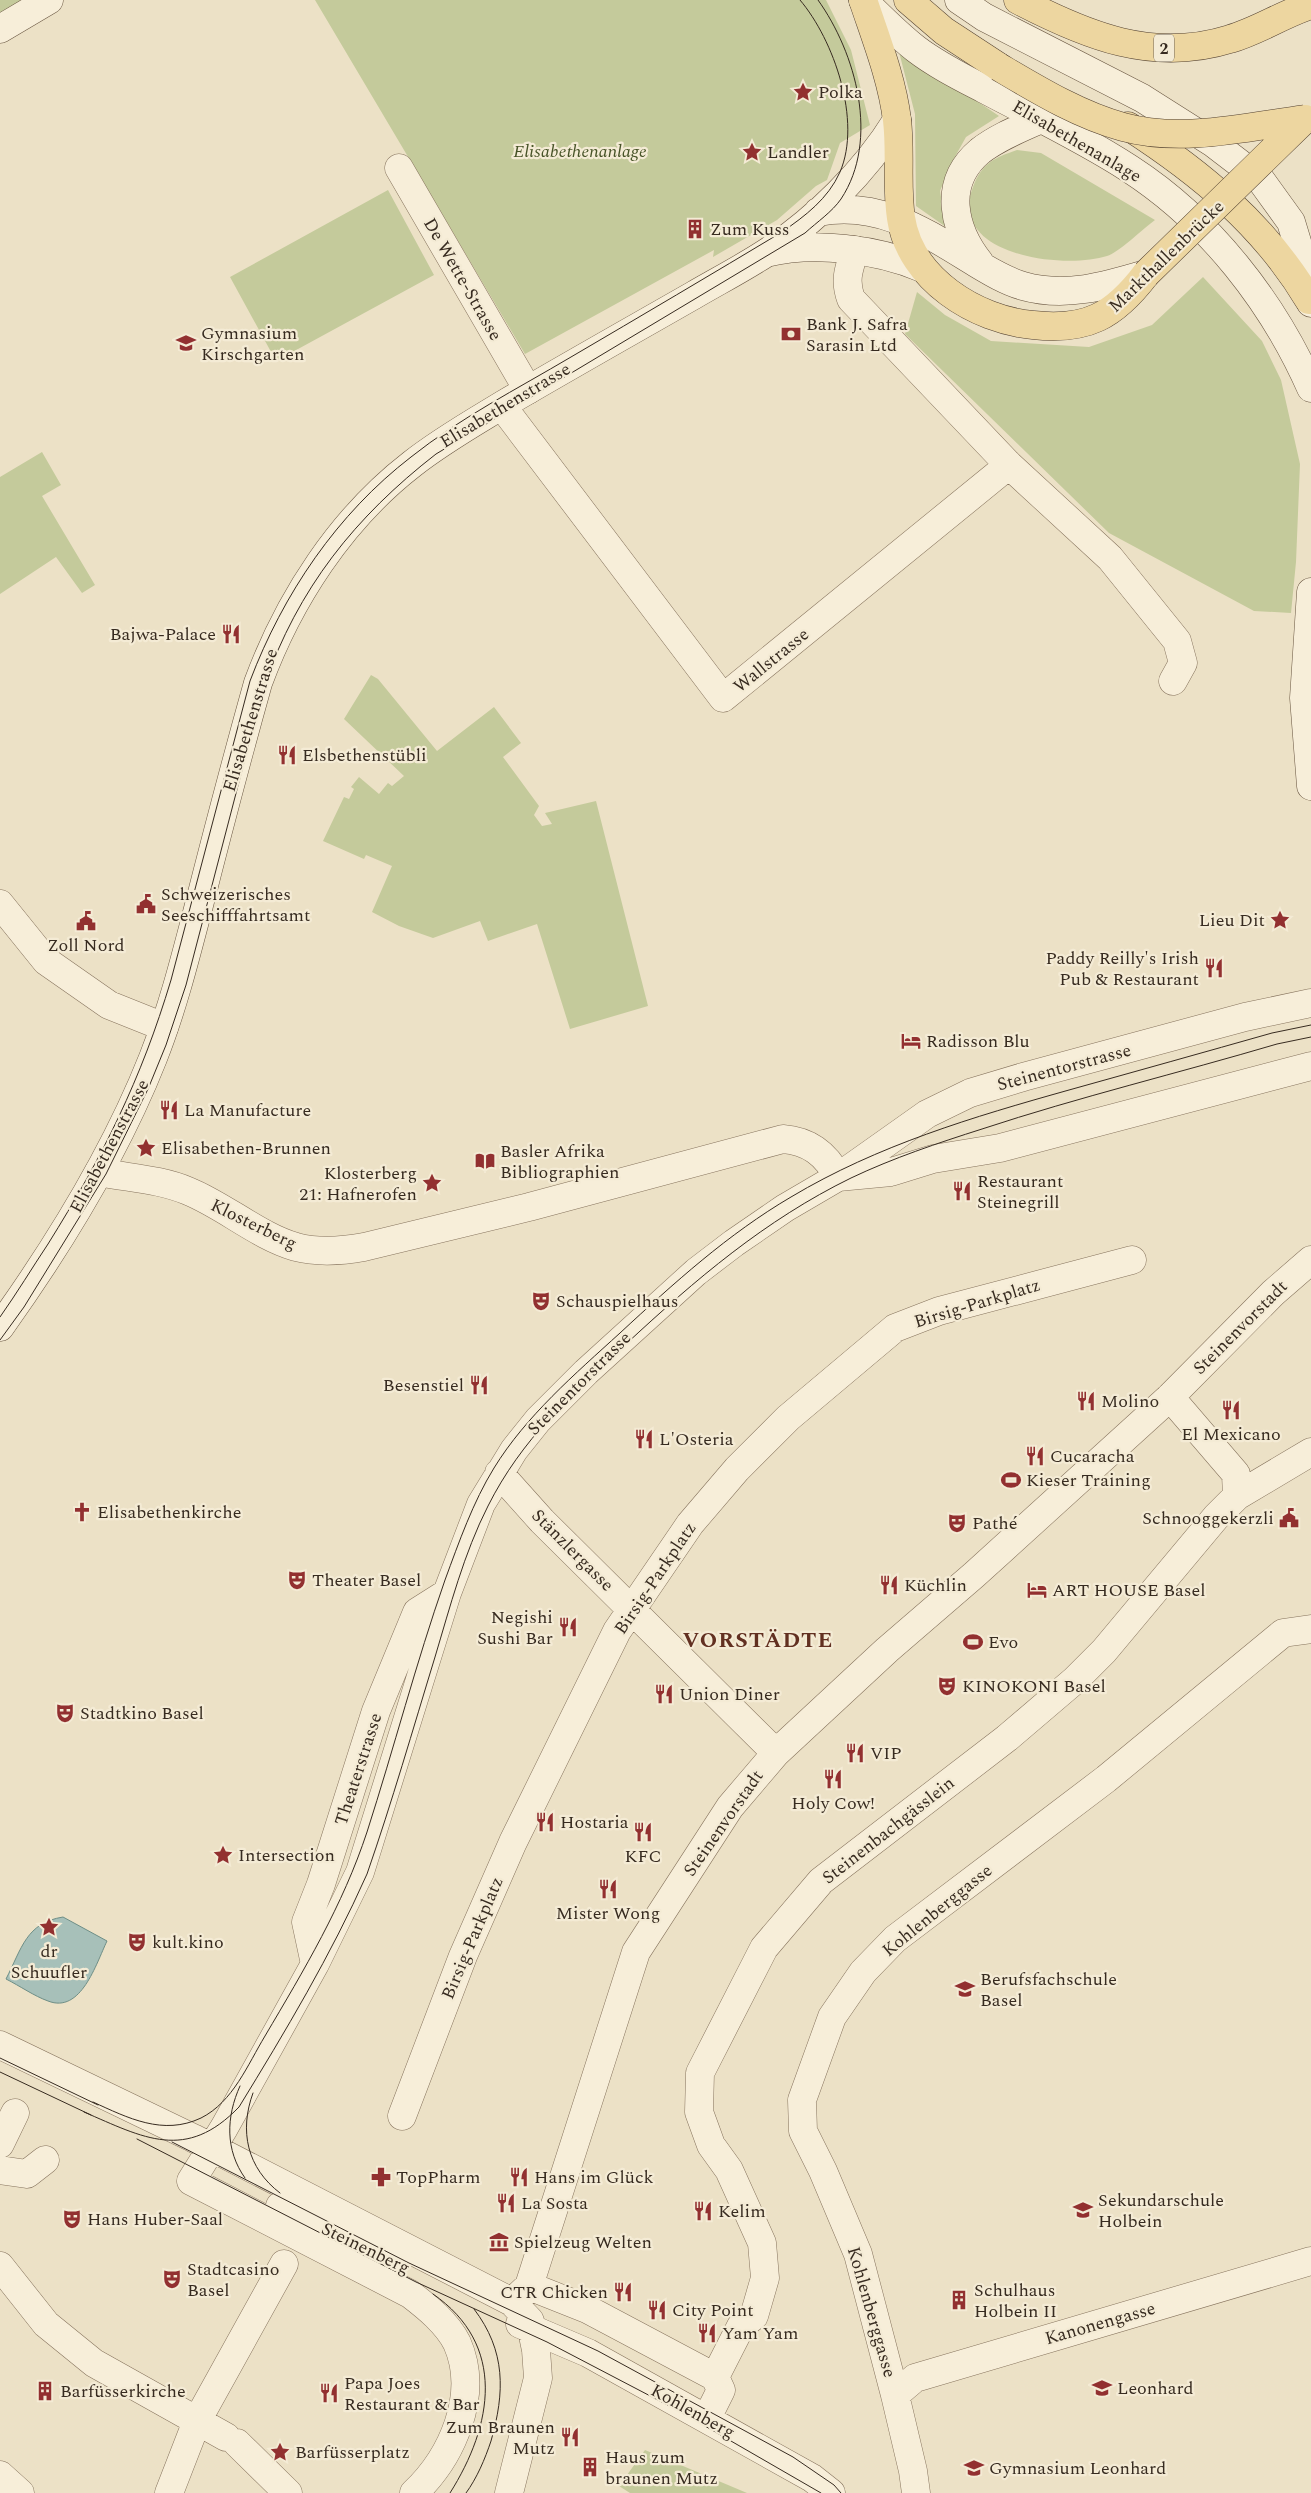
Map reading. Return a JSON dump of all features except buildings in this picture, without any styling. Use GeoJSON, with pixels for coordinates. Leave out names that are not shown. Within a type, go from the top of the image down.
{"type":"FeatureCollection","features":[{"type":"Feature","properties":{"kind":"main road","name":"Markthallenbrücke"},"geometry":{"type":"LineString","coordinates":[[863,0],[888,76],[897,120],[901,220],[922,268],[942,286],[988,316],[1015,324],[1064,326],[1086,322],[1105,315],[1131,294],[1146,274],[1308,116]]}},
{"type":"Feature","properties":{"kind":"main road","name":"Elisabethenanlage"},"geometry":{"type":"LineString","coordinates":[[908,0],[944,31],[1094,117],[1124,128],[1154,132],[1222,131],[1308,116]]}},
{"type":"Feature","properties":{"kind":"main road","name":"2"},"geometry":{"type":"LineString","coordinates":[[1018,0],[1089,33],[1125,45],[1185,49],[1194,49],[1232,39],[1311,4]]}},
{"type":"Feature","properties":{"kind":"main road"},"geometry":{"type":"LineString","coordinates":[[1010,68],[1108,113],[1150,140],[1211,186],[1254,225],[1281,258],[1310,301]]}},
{"type":"Feature","properties":{"kind":"street"},"geometry":{"type":"LineString","coordinates":[[0,29],[49,0]]}},
{"type":"Feature","properties":{"kind":"street","name":"Elisabethenanlage"},"geometry":{"type":"LineString","coordinates":[[863,0],[916,49],[942,66],[1131,170],[1173,202],[1211,239],[1271,312],[1296,354],[1311,388]]}},
{"type":"Feature","properties":{"kind":"street"},"geometry":{"type":"LineString","coordinates":[[959,0],[984,17],[1142,98],[1212,143],[1260,180],[1291,222],[1304,265],[1310,301]]}},
{"type":"Feature","properties":{"kind":"street"},"geometry":{"type":"LineString","coordinates":[[982,266],[971,252],[957,222],[954,203],[956,188],[971,160],[981,150],[1041,119]]}},
{"type":"Feature","properties":{"kind":"street","name":"Elisabethenstrasse"},"geometry":{"type":"LineString","coordinates":[[0,1327],[27,1289],[99,1172],[126,1120],[164,1027],[182,971],[258,682],[270,650],[292,603],[336,542],[388,485],[412,464],[449,438],[528,390],[766,253],[818,212],[876,152],[897,120]]}},
{"type":"Feature","properties":{"kind":"street","name":"De Wette-Strasse"},"geometry":{"type":"LineString","coordinates":[[399,168],[528,390]]}},
{"type":"Feature","properties":{"kind":"street"},"geometry":{"type":"LineString","coordinates":[[818,212],[832,210],[867,212],[901,220],[1009,282],[1055,292],[1097,288],[1146,274]]}},
{"type":"Feature","properties":{"kind":"street","name":"Elisabethenstrasse"},"geometry":{"type":"LineString","coordinates":[[766,253],[794,249],[855,250],[887,255],[922,268]]}},
{"type":"Feature","properties":{"kind":"street"},"geometry":{"type":"LineString","coordinates":[[855,250],[846,278],[846,287],[851,298],[1009,465],[1110,558],[1178,641],[1183,663],[1173,681]]}},
{"type":"Feature","properties":{"kind":"street","name":"Wallstrasse"},"geometry":{"type":"LineString","coordinates":[[502,406],[724,698],[1009,465]]}},
{"type":"Feature","properties":{"kind":"street"},"geometry":{"type":"LineString","coordinates":[[1311,592],[1304,698],[1311,786]]}},
{"type":"Feature","properties":{"kind":"street"},"geometry":{"type":"LineString","coordinates":[[0,904],[46,961],[109,1005],[164,1027]]}},
{"type":"Feature","properties":{"kind":"street","name":"Steinentorstrasse"},"geometry":{"type":"LineString","coordinates":[[499,1474],[514,1450],[538,1420],[586,1372],[696,1272],[785,1208],[838,1177],[908,1125],[970,1093],[1308,1000]]}},
{"type":"Feature","properties":{"kind":"street","name":"Steinentorstrasse"},"geometry":{"type":"LineString","coordinates":[[838,1177],[891,1172],[933,1159],[1000,1148],[1311,1066]]}},
{"type":"Feature","properties":{"kind":"street","name":"Klosterberg"},"geometry":{"type":"LineString","coordinates":[[99,1172],[146,1180],[188,1191],[278,1240],[296,1247],[320,1251],[340,1251],[364,1247],[529,1207],[783,1139],[806,1143],[816,1149],[827,1159],[838,1177]]}},
{"type":"Feature","properties":{"kind":"street","name":"Birsig-Parkplatz"},"geometry":{"type":"LineString","coordinates":[[402,2116],[463,1956],[513,1842],[617,1632],[690,1524],[737,1469],[788,1418],[895,1328],[939,1311],[1132,1260]]}},
{"type":"Feature","properties":{"kind":"street","name":"Steinenvorstadt"},"geometry":{"type":"LineString","coordinates":[[521,2294],[636,1952],[730,1807],[776,1753],[887,1650],[974,1575],[1170,1397],[1290,1277],[1311,1260]]}},
{"type":"Feature","properties":{"kind":"street"},"geometry":{"type":"LineString","coordinates":[[1170,1397],[1236,1474],[1237,1496]]}},
{"type":"Feature","properties":{"kind":"street","name":"Steinenbachgässlein"},"geometry":{"type":"LineString","coordinates":[[714,2377],[741,2326],[754,2316],[765,2278],[762,2243],[729,2170],[711,2145],[699,2112],[700,2073],[764,1948],[820,1881],[1007,1738],[1075,1680],[1104,1651],[1216,1517],[1237,1496],[1311,1452]]}},
{"type":"Feature","properties":{"kind":"street","name":"Theaterstrasse"},"geometry":{"type":"LineString","coordinates":[[201,2165],[316,1964],[360,1872],[448,1594],[481,1504],[499,1474]]}},
{"type":"Feature","properties":{"kind":"street","name":"Stänzlergasse"},"geometry":{"type":"LineString","coordinates":[[499,1474],[542,1521],[776,1753]]}},
{"type":"Feature","properties":{"kind":"street","name":"Kohlenberggasse"},"geometry":{"type":"LineString","coordinates":[[916,2493],[913,2472],[858,2254],[823,2170],[803,2131],[802,2100],[832,2017],[863,1972],[894,1939],[1106,1779],[1283,1633],[1311,1629]]}},
{"type":"Feature","properties":{"kind":"street","name":"Steinenberg"},"geometry":{"type":"LineString","coordinates":[[0,2045],[201,2165],[410,2294],[431,2311],[448,2329],[456,2342],[462,2359],[466,2381],[461,2412],[455,2433],[435,2471],[414,2493]]}},
{"type":"Feature","properties":{"kind":"street"},"geometry":{"type":"LineString","coordinates":[[0,2144],[15,2113]]}},
{"type":"Feature","properties":{"kind":"street"},"geometry":{"type":"LineString","coordinates":[[0,2170],[27,2174],[45,2160]]}},
{"type":"Feature","properties":{"kind":"street","name":"Steinenberg"},"geometry":{"type":"LineString","coordinates":[[201,2165],[521,2294]]}},
{"type":"Feature","properties":{"kind":"street","name":"Steinenberg"},"geometry":{"type":"LineString","coordinates":[[201,2165],[540,2340]]}},
{"type":"Feature","properties":{"kind":"street","name":"Kanonengasse"},"geometry":{"type":"LineString","coordinates":[[894,2395],[915,2378],[1311,2261]]}},
{"type":"Feature","properties":{"kind":"street"},"geometry":{"type":"LineString","coordinates":[[170,2493],[197,2421],[284,2264]]}},
{"type":"Feature","properties":{"kind":"street"},"geometry":{"type":"LineString","coordinates":[[0,2266],[46,2324],[94,2363],[231,2440],[288,2493]]}},
{"type":"Feature","properties":{"kind":"street"},"geometry":{"type":"LineString","coordinates":[[509,2493],[538,2378],[540,2340],[526,2316],[521,2294],[587,2309],[714,2377],[721,2390],[707,2418]]}},
{"type":"Feature","properties":{"kind":"street","name":"Kohlenberg"},"geometry":{"type":"LineString","coordinates":[[540,2340],[564,2342],[588,2353],[812,2478],[831,2493]]}},
{"type":"Feature","properties":{"kind":"street"},"geometry":{"type":"LineString","coordinates":[[0,2475],[20,2493]]}},
{"type":"Feature","properties":{"kind":"green space"},"geometry":{"type":"Polygon","coordinates":[[[0,0],[27,0],[0,17],[0,0]]]}},
{"type":"Feature","properties":{"kind":"green space","name":"Elisabethenanlage"},"geometry":{"type":"Polygon","coordinates":[[[315,0],[826,0],[851,50],[870,125],[840,143],[827,180],[816,186],[777,220],[713,257],[714,250],[525,354],[315,0]]]}},
{"type":"Feature","properties":{"kind":"green space"},"geometry":{"type":"Polygon","coordinates":[[[898,48],[999,116],[966,137],[951,164],[940,191],[946,227],[916,206],[915,114],[898,48]]]}},
{"type":"Feature","properties":{"kind":"green space"},"geometry":{"type":"Polygon","coordinates":[[[1017,150],[1041,153],[1155,220],[1112,254],[1088,260],[1064,261],[1038,258],[1013,252],[992,242],[976,228],[969,210],[973,187],[980,172],[990,162],[1017,150]]]}},
{"type":"Feature","properties":{"kind":"green space"},"geometry":{"type":"Polygon","coordinates":[[[388,190],[434,275],[276,361],[230,277],[388,190]]]}},
{"type":"Feature","properties":{"kind":"green space"},"geometry":{"type":"Polygon","coordinates":[[[1203,277],[1262,341],[1281,380],[1300,464],[1296,562],[1291,613],[1254,611],[1109,533],[905,334],[917,292],[945,315],[991,341],[1089,347],[1152,325],[1203,277]]]}},
{"type":"Feature","properties":{"kind":"green space"},"geometry":{"type":"Polygon","coordinates":[[[42,452],[61,485],[42,496],[95,585],[82,593],[56,557],[0,594],[0,477],[42,452]]]}},
{"type":"Feature","properties":{"kind":"green space"},"geometry":{"type":"Polygon","coordinates":[[[371,675],[378,679],[437,751],[494,707],[521,743],[503,757],[539,806],[534,815],[542,826],[552,824],[545,813],[596,801],[648,1006],[570,1029],[537,924],[488,941],[480,921],[433,938],[399,926],[372,912],[392,866],[366,855],[364,859],[323,841],[344,797],[349,799],[354,789],[351,787],[359,777],[379,794],[388,783],[392,786],[404,776],[344,719],[371,675]]]}},
{"type":"Feature","properties":{"kind":"green space"},"geometry":{"type":"Polygon","coordinates":[[[645,2450],[747,2493],[630,2493],[619,2486],[645,2450]]]}},
{"type":"Feature","properties":{"kind":"water"},"geometry":{"type":"Polygon","coordinates":[[[63,1917],[107,1941],[86,1984],[70,2000],[60,2003],[43,1999],[6,1979],[21,1947],[33,1931],[51,1920],[63,1917]]]}},
{"type":"Feature","properties":{"kind":"tram line"},"geometry":{"type":"LineString","coordinates":[[0,1317],[48,1244],[86,1180],[119,1116],[147,1051],[171,980],[250,681],[263,649],[296,587],[336,530],[384,479],[411,457],[449,429],[489,404],[782,232],[807,213],[829,191],[840,172],[846,152],[848,129],[846,106],[841,82],[824,37],[800,0]]}},
{"type":"Feature","properties":{"kind":"tram line"},"geometry":{"type":"LineString","coordinates":[[0,1340],[24,1307],[106,1174],[148,1089],[166,1045],[186,985],[264,686],[278,650],[312,586],[355,529],[380,503],[436,454],[805,233],[837,204],[853,176],[859,150],[861,124],[858,97],[843,45],[818,0]]}},
{"type":"Feature","properties":{"kind":"tram line"},"geometry":{"type":"LineString","coordinates":[[93,2102],[119,2114],[146,2123],[173,2125],[201,2118],[212,2111],[239,2082],[322,1937],[357,1859],[445,1580],[479,1494],[507,1449],[536,1413],[569,1380],[661,1296],[723,1243],[768,1211],[824,1179],[892,1147],[962,1122],[1033,1100],[1272,1033],[1311,1025]]}},
{"type":"Feature","properties":{"kind":"tram line"},"geometry":{"type":"LineString","coordinates":[[84,2112],[145,2136],[164,2140],[182,2140],[201,2135],[220,2124],[239,2107],[323,1964],[367,1874],[394,1793],[458,1580],[479,1524],[501,1482],[532,1439],[567,1399],[678,1297],[732,1253],[789,1213],[851,1178],[883,1164],[916,1151],[1055,1106],[1277,1044],[1311,1037]]}},
{"type":"Feature","properties":{"kind":"tram line"},"geometry":{"type":"LineString","coordinates":[[0,2058],[98,2105]]}},
{"type":"Feature","properties":{"kind":"tram line"},"geometry":{"type":"LineString","coordinates":[[0,2072],[91,2115]]}},
{"type":"Feature","properties":{"kind":"tram line"},"geometry":{"type":"LineString","coordinates":[[240,2086],[232,2110],[230,2133],[234,2156],[245,2178]]}},
{"type":"Feature","properties":{"kind":"tram line"},"geometry":{"type":"LineString","coordinates":[[253,2093],[247,2121],[249,2148],[260,2172],[280,2193]]}},
{"type":"Feature","properties":{"kind":"tram line"},"geometry":{"type":"LineString","coordinates":[[137,2139],[416,2282],[547,2342],[679,2411],[821,2493]]}},
{"type":"Feature","properties":{"kind":"tram line"},"geometry":{"type":"LineString","coordinates":[[172,2142],[409,2263],[598,2351],[793,2457],[834,2485],[841,2493]]}},
{"type":"Feature","properties":{"kind":"tram line"},"geometry":{"type":"LineString","coordinates":[[433,2294],[457,2314],[473,2337],[482,2361],[485,2387],[483,2414],[476,2440],[465,2467],[450,2493]]}},
{"type":"Feature","properties":{"kind":"tram line"},"geometry":{"type":"LineString","coordinates":[[466,2493],[474,2481],[491,2441],[499,2406],[500,2389],[500,2372],[492,2340],[474,2309]]}},
{"type":"Feature","properties":{"kind":"place","name":"Polka"},"geometry":{"type":"Point","coordinates":[803,92]}},
{"type":"Feature","properties":{"kind":"place","name":"Landler"},"geometry":{"type":"Point","coordinates":[752,152]}},
{"type":"Feature","properties":{"kind":"place","name":"Zum Kuss"},"geometry":{"type":"Point","coordinates":[695,229]}},
{"type":"Feature","properties":{"kind":"place","name":"Bank J. Safra Sarasin Ltd"},"geometry":{"type":"Point","coordinates":[791,334]}},
{"type":"Feature","properties":{"kind":"place","name":"Gymnasium Kirschgarten"},"geometry":{"type":"Point","coordinates":[186,343]}},
{"type":"Feature","properties":{"kind":"place","name":"Bajwa-Palace"},"geometry":{"type":"Point","coordinates":[231,634]}},
{"type":"Feature","properties":{"kind":"place","name":"Elsbethenstübli"},"geometry":{"type":"Point","coordinates":[287,755]}},
{"type":"Feature","properties":{"kind":"place","name":"Schweizerisches Seeschifffahrtsamt"},"geometry":{"type":"Point","coordinates":[146,904]}},
{"type":"Feature","properties":{"kind":"place","name":"Lieu Dit"},"geometry":{"type":"Point","coordinates":[1280,920]}},
{"type":"Feature","properties":{"kind":"place","name":"Zoll Nord"},"geometry":{"type":"Point","coordinates":[86,921]}},
{"type":"Feature","properties":{"kind":"place","name":"Paddy Reilly's Irish Pub & Restaurant"},"geometry":{"type":"Point","coordinates":[1214,968]}},
{"type":"Feature","properties":{"kind":"place","name":"Radisson Blu"},"geometry":{"type":"Point","coordinates":[911,1041]}},
{"type":"Feature","properties":{"kind":"place","name":"La Manufacture"},"geometry":{"type":"Point","coordinates":[169,1110]}},
{"type":"Feature","properties":{"kind":"place","name":"Elisabethen-Brunnen"},"geometry":{"type":"Point","coordinates":[146,1148]}},
{"type":"Feature","properties":{"kind":"place","name":"Basler Afrika Bibliographien"},"geometry":{"type":"Point","coordinates":[485,1161]}},
{"type":"Feature","properties":{"kind":"place","name":"Klosterberg 21: Hafnerofen"},"geometry":{"type":"Point","coordinates":[432,1183]}},
{"type":"Feature","properties":{"kind":"place","name":"Restaurant Steinegrill"},"geometry":{"type":"Point","coordinates":[962,1191]}},
{"type":"Feature","properties":{"kind":"place","name":"Schauspielhaus"},"geometry":{"type":"Point","coordinates":[541,1301]}},
{"type":"Feature","properties":{"kind":"place","name":"Besenstiel"},"geometry":{"type":"Point","coordinates":[479,1385]}},
{"type":"Feature","properties":{"kind":"place","name":"Molino"},"geometry":{"type":"Point","coordinates":[1086,1401]}},
{"type":"Feature","properties":{"kind":"place","name":"El Mexicano"},"geometry":{"type":"Point","coordinates":[1231,1410]}},
{"type":"Feature","properties":{"kind":"place","name":"L'Osteria"},"geometry":{"type":"Point","coordinates":[644,1439]}},
{"type":"Feature","properties":{"kind":"place","name":"Cucaracha"},"geometry":{"type":"Point","coordinates":[1035,1456]}},
{"type":"Feature","properties":{"kind":"place","name":"Kieser Training"},"geometry":{"type":"Point","coordinates":[1011,1480]}},
{"type":"Feature","properties":{"kind":"place","name":"Elisabethenkirche"},"geometry":{"type":"Point","coordinates":[82,1512]}},
{"type":"Feature","properties":{"kind":"place","name":"Schnooggekerzli"},"geometry":{"type":"Point","coordinates":[1289,1518]}},
{"type":"Feature","properties":{"kind":"place","name":"Pathé"},"geometry":{"type":"Point","coordinates":[957,1523]}},
{"type":"Feature","properties":{"kind":"place","name":"Theater Basel"},"geometry":{"type":"Point","coordinates":[297,1580]}},
{"type":"Feature","properties":{"kind":"place","name":"Küchlin"},"geometry":{"type":"Point","coordinates":[889,1585]}},
{"type":"Feature","properties":{"kind":"place","name":"ART HOUSE Basel"},"geometry":{"type":"Point","coordinates":[1037,1590]}},
{"type":"Feature","properties":{"kind":"place","name":"Negishi Sushi Bar"},"geometry":{"type":"Point","coordinates":[568,1627]}},
{"type":"Feature","properties":{"kind":"place","name":"Evo"},"geometry":{"type":"Point","coordinates":[973,1642]}},
{"type":"Feature","properties":{"kind":"place","name":"KINOKONI Basel"},"geometry":{"type":"Point","coordinates":[947,1686]}},
{"type":"Feature","properties":{"kind":"place","name":"Union Diner"},"geometry":{"type":"Point","coordinates":[664,1694]}},
{"type":"Feature","properties":{"kind":"place","name":"Stadtkino Basel"},"geometry":{"type":"Point","coordinates":[65,1713]}},
{"type":"Feature","properties":{"kind":"place","name":"VIP"},"geometry":{"type":"Point","coordinates":[855,1753]}},
{"type":"Feature","properties":{"kind":"place","name":"Holy Cow!"},"geometry":{"type":"Point","coordinates":[833,1779]}},
{"type":"Feature","properties":{"kind":"place","name":"Hostaria"},"geometry":{"type":"Point","coordinates":[545,1822]}},
{"type":"Feature","properties":{"kind":"place","name":"KFC"},"geometry":{"type":"Point","coordinates":[643,1832]}},
{"type":"Feature","properties":{"kind":"place","name":"Intersection"},"geometry":{"type":"Point","coordinates":[223,1855]}},
{"type":"Feature","properties":{"kind":"place","name":"Mister Wong"},"geometry":{"type":"Point","coordinates":[608,1889]}},
{"type":"Feature","properties":{"kind":"place","name":"dr Schuufler"},"geometry":{"type":"Point","coordinates":[49,1927]}},
{"type":"Feature","properties":{"kind":"place","name":"kult.kino"},"geometry":{"type":"Point","coordinates":[137,1942]}},
{"type":"Feature","properties":{"kind":"place","name":"Berufsfachschule Basel"},"geometry":{"type":"Point","coordinates":[965,1989]}},
{"type":"Feature","properties":{"kind":"place","name":"TopPharm"},"geometry":{"type":"Point","coordinates":[381,2177]}},
{"type":"Feature","properties":{"kind":"place","name":"Hans im Glück"},"geometry":{"type":"Point","coordinates":[519,2177]}},
{"type":"Feature","properties":{"kind":"place","name":"La Sosta"},"geometry":{"type":"Point","coordinates":[506,2203]}},
{"type":"Feature","properties":{"kind":"place","name":"Sekundarschule Holbein"},"geometry":{"type":"Point","coordinates":[1083,2210]}},
{"type":"Feature","properties":{"kind":"place","name":"Kelim"},"geometry":{"type":"Point","coordinates":[703,2211]}},
{"type":"Feature","properties":{"kind":"place","name":"Hans Huber-Saal"},"geometry":{"type":"Point","coordinates":[72,2219]}},
{"type":"Feature","properties":{"kind":"place","name":"Spielzeug Welten"},"geometry":{"type":"Point","coordinates":[499,2242]}},
{"type":"Feature","properties":{"kind":"place","name":"Stadtcasino Basel"},"geometry":{"type":"Point","coordinates":[172,2279]}},
{"type":"Feature","properties":{"kind":"place","name":"CTR Chicken"},"geometry":{"type":"Point","coordinates":[623,2292]}},
{"type":"Feature","properties":{"kind":"place","name":"Schulhaus Holbein II"},"geometry":{"type":"Point","coordinates":[959,2300]}},
{"type":"Feature","properties":{"kind":"place","name":"City Point"},"geometry":{"type":"Point","coordinates":[657,2310]}},
{"type":"Feature","properties":{"kind":"place","name":"Yam Yam"},"geometry":{"type":"Point","coordinates":[707,2333]}},
{"type":"Feature","properties":{"kind":"place","name":"Leonhard"},"geometry":{"type":"Point","coordinates":[1102,2388]}},
{"type":"Feature","properties":{"kind":"place","name":"Barfüsserkirche"},"geometry":{"type":"Point","coordinates":[45,2391]}},
{"type":"Feature","properties":{"kind":"place","name":"Papa Joes Restaurant & Bar"},"geometry":{"type":"Point","coordinates":[329,2393]}},
{"type":"Feature","properties":{"kind":"place","name":"Zum Braunen Mutz"},"geometry":{"type":"Point","coordinates":[570,2437]}},
{"type":"Feature","properties":{"kind":"place","name":"Barfüsserplatz"},"geometry":{"type":"Point","coordinates":[280,2452]}},
{"type":"Feature","properties":{"kind":"place","name":"Haus zum braunen Mutz"},"geometry":{"type":"Point","coordinates":[590,2467]}},
{"type":"Feature","properties":{"kind":"place","name":"Gymnasium Leonhard"},"geometry":{"type":"Point","coordinates":[974,2468]}},
{"type":"Feature","properties":{"kind":"district","name":"VORSTÄDTE"},"geometry":{"type":"Point","coordinates":[758,1639]}}]}
